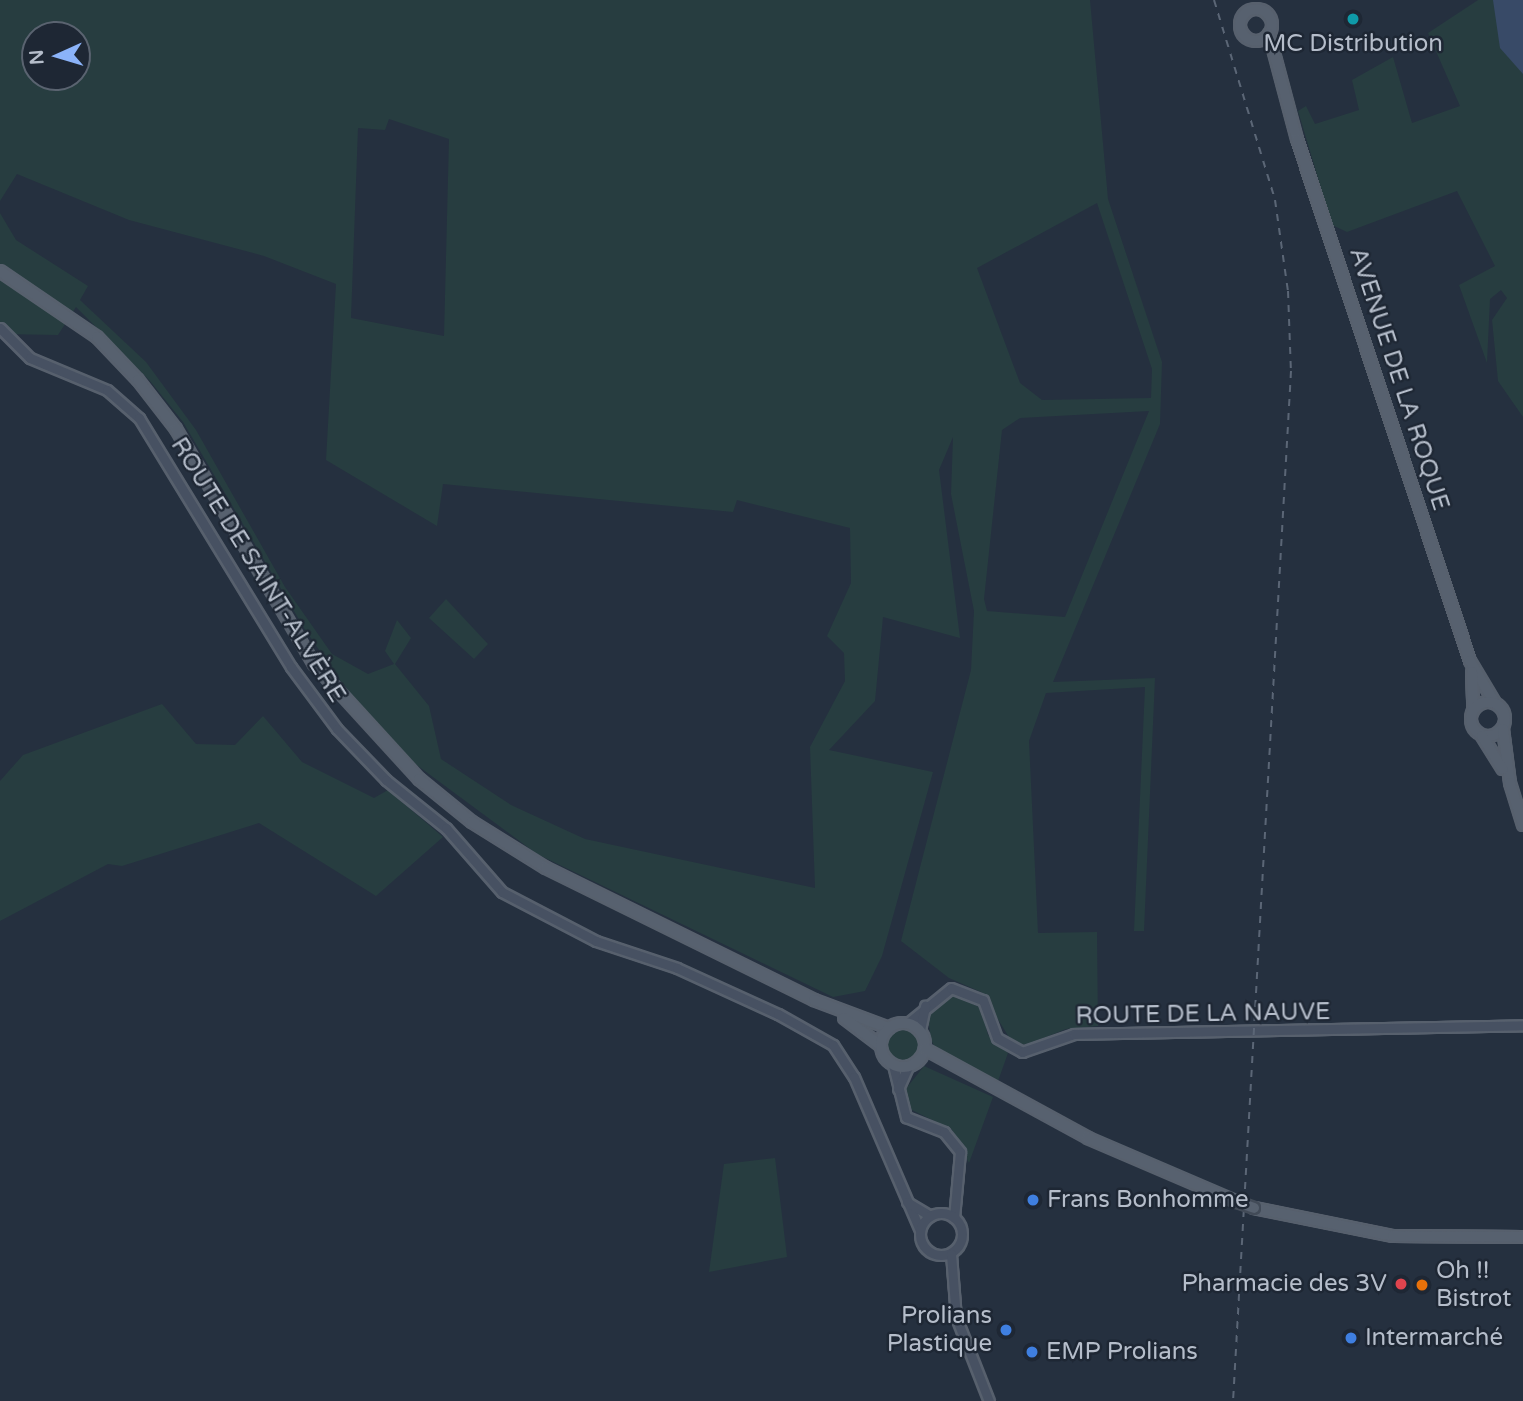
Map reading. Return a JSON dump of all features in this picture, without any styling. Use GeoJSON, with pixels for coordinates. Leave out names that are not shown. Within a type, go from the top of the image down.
{"type":"FeatureCollection","features":[{"type":"Feature","properties":{"kind":"main road"},"geometry":{"type":"LineString","coordinates":[[1248,0],[1240,30],[1255,41],[1275,66]]}},
{"type":"Feature","properties":{"kind":"main road"},"geometry":{"type":"LineString","coordinates":[[1246,12],[1257,5],[1270,19],[1269,34],[1255,41]]}},
{"type":"Feature","properties":{"kind":"main road","name":"AVENUE DE LA ROQUE"},"geometry":{"type":"LineString","coordinates":[[1269,34],[1288,110],[1470,661],[1495,703]]}},
{"type":"Feature","properties":{"kind":"main road"},"geometry":{"type":"LineString","coordinates":[[0,271],[97,337],[138,380],[176,429],[314,664],[419,779],[472,821],[546,868],[814,1000],[889,1028],[908,1023],[926,1004]]}},
{"type":"Feature","properties":{"kind":"main road","name":"ROUTE DE SAINT-ALVÈRE"},"geometry":{"type":"LineString","coordinates":[[0,328],[30,358],[107,390],[139,418],[291,667],[337,729],[386,780],[446,828],[502,892],[584,936],[677,968],[833,1045],[854,1077],[920,1230]]}},
{"type":"Feature","properties":{"kind":"main road","name":"AVENUE DE LA ROQUE"},"geometry":{"type":"LineString","coordinates":[[1470,661],[1473,710]]}},
{"type":"Feature","properties":{"kind":"main road"},"geometry":{"type":"LineString","coordinates":[[1510,783],[1482,736],[1473,728],[1473,710],[1483,703],[1495,703],[1504,711],[1503,729],[1510,783],[1523,825]]}},
{"type":"Feature","properties":{"kind":"main road"},"geometry":{"type":"LineString","coordinates":[[1482,736],[1494,736],[1503,729]]}},
{"type":"Feature","properties":{"kind":"main road","name":"ROUTE DE LA NAUVE"},"geometry":{"type":"LineString","coordinates":[[926,1004],[951,988],[972,993],[983,1000],[997,1038],[1022,1052],[1074,1034],[1523,1025]]}},
{"type":"Feature","properties":{"kind":"main road"},"geometry":{"type":"LineString","coordinates":[[814,1000],[881,1046],[894,1065],[906,1117],[944,1132],[960,1152],[954,1194],[954,1218],[962,1236],[951,1254],[949,1276],[956,1317],[989,1401]]}},
{"type":"Feature","properties":{"kind":"main road"},"geometry":{"type":"LineString","coordinates":[[926,1004],[919,1030],[925,1049],[950,1067],[1088,1138],[1237,1202],[1254,1208],[1392,1236],[1523,1237]]}},
{"type":"Feature","properties":{"kind":"main road"},"geometry":{"type":"LineString","coordinates":[[908,1023],[919,1030]]}},
{"type":"Feature","properties":{"kind":"main road"},"geometry":{"type":"LineString","coordinates":[[881,1046],[889,1028]]}},
{"type":"Feature","properties":{"kind":"main road"},"geometry":{"type":"LineString","coordinates":[[898,1091],[908,1067],[920,1060],[925,1049]]}},
{"type":"Feature","properties":{"kind":"main road"},"geometry":{"type":"LineString","coordinates":[[920,1060],[950,1067]]}},
{"type":"Feature","properties":{"kind":"main road"},"geometry":{"type":"LineString","coordinates":[[894,1065],[908,1067]]}},
{"type":"Feature","properties":{"kind":"main road"},"geometry":{"type":"LineString","coordinates":[[949,1276],[935,1255],[921,1243],[920,1230],[954,1194]]}},
{"type":"Feature","properties":{"kind":"main road"},"geometry":{"type":"LineString","coordinates":[[906,1201],[934,1214],[954,1218]]}},
{"type":"Feature","properties":{"kind":"main road"},"geometry":{"type":"LineString","coordinates":[[935,1255],[951,1254]]}},
{"type":"Feature","properties":{"kind":"green space"},"geometry":{"type":"Polygon","coordinates":[[[0,0],[1090,0],[1108,199],[1162,362],[1160,424],[1053,682],[1155,678],[1144,931],[1134,931],[1145,687],[1046,693],[1029,741],[1038,933],[1097,932],[1098,1026],[1066,1029],[1027,1045],[1012,1042],[981,992],[949,978],[901,941],[971,670],[974,611],[951,494],[953,437],[939,470],[960,638],[883,617],[875,701],[829,750],[933,772],[882,956],[865,991],[833,997],[537,854],[414,763],[348,692],[304,628],[183,422],[150,381],[76,307],[58,335],[0,334],[0,213],[16,240],[88,286],[80,300],[146,362],[196,430],[285,587],[332,654],[368,674],[394,664],[385,651],[397,620],[411,638],[395,664],[429,706],[441,759],[511,805],[585,839],[815,888],[810,747],[845,681],[844,653],[827,636],[851,583],[850,528],[737,500],[733,512],[443,484],[437,526],[326,460],[336,284],[264,256],[129,220],[17,174],[0,201],[0,0]],[[389,119],[385,130],[358,128],[351,318],[444,336],[449,139],[389,119]],[[1097,203],[977,268],[1020,383],[1042,400],[1151,398],[1152,369],[1097,203]],[[1149,411],[1020,418],[1002,430],[984,599],[987,611],[1065,617],[1149,411]]]}},
{"type":"Feature","properties":{"kind":"green space"},"geometry":{"type":"Polygon","coordinates":[[[1478,0],[1523,0],[1523,417],[1498,381],[1492,320],[1507,298],[1501,290],[1490,299],[1487,363],[1459,285],[1495,266],[1457,191],[1347,232],[1332,225],[1298,111],[1306,106],[1315,124],[1359,110],[1352,80],[1393,57],[1412,123],[1460,106],[1428,33],[1478,0]]]}},
{"type":"Feature","properties":{"kind":"green space"},"geometry":{"type":"Polygon","coordinates":[[[446,599],[488,644],[474,659],[429,618],[446,599]]]}},
{"type":"Feature","properties":{"kind":"green space"},"geometry":{"type":"Polygon","coordinates":[[[162,704],[196,744],[235,745],[263,716],[302,762],[374,798],[388,790],[443,837],[376,896],[259,823],[122,866],[108,864],[0,921],[0,781],[23,755],[162,704]]]}},
{"type":"Feature","properties":{"kind":"green space"},"geometry":{"type":"Polygon","coordinates":[[[952,994],[981,1008],[988,1035],[1008,1053],[997,1084],[937,1051],[931,1040],[928,1017],[952,994]]]}},
{"type":"Feature","properties":{"kind":"green space"},"geometry":{"type":"Polygon","coordinates":[[[903,1030],[915,1034],[919,1046],[915,1058],[903,1062],[891,1058],[887,1046],[891,1034],[903,1030]]]}},
{"type":"Feature","properties":{"kind":"green space"},"geometry":{"type":"Polygon","coordinates":[[[924,1066],[993,1097],[969,1163],[952,1130],[906,1107],[905,1090],[924,1066]]]}},
{"type":"Feature","properties":{"kind":"green space"},"geometry":{"type":"Polygon","coordinates":[[[775,1158],[787,1257],[709,1272],[724,1164],[775,1158]]]}},
{"type":"Feature","properties":{"kind":"water"},"geometry":{"type":"Polygon","coordinates":[[[1493,0],[1523,0],[1523,74],[1500,48],[1493,0]]]}},
{"type":"Feature","properties":{"kind":"railway"},"geometry":{"type":"LineString","coordinates":[[1214,0],[1275,200],[1288,291],[1291,371],[1233,1401]]}},
{"type":"Feature","properties":{"kind":"place","name":"MC Distribution"},"geometry":{"type":"Point","coordinates":[1353,19]}},
{"type":"Feature","properties":{"kind":"place","name":"Frans Bonhomme"},"geometry":{"type":"Point","coordinates":[1033,1200]}},
{"type":"Feature","properties":{"kind":"place","name":"Pharmacie des 3V"},"geometry":{"type":"Point","coordinates":[1401,1284]}},
{"type":"Feature","properties":{"kind":"place","name":"Oh !! Bistrot"},"geometry":{"type":"Point","coordinates":[1422,1285]}},
{"type":"Feature","properties":{"kind":"place","name":"Prolians Plastique"},"geometry":{"type":"Point","coordinates":[1006,1330]}},
{"type":"Feature","properties":{"kind":"place","name":"Intermarché"},"geometry":{"type":"Point","coordinates":[1351,1338]}},
{"type":"Feature","properties":{"kind":"place","name":"EMP Prolians"},"geometry":{"type":"Point","coordinates":[1032,1352]}}]}
